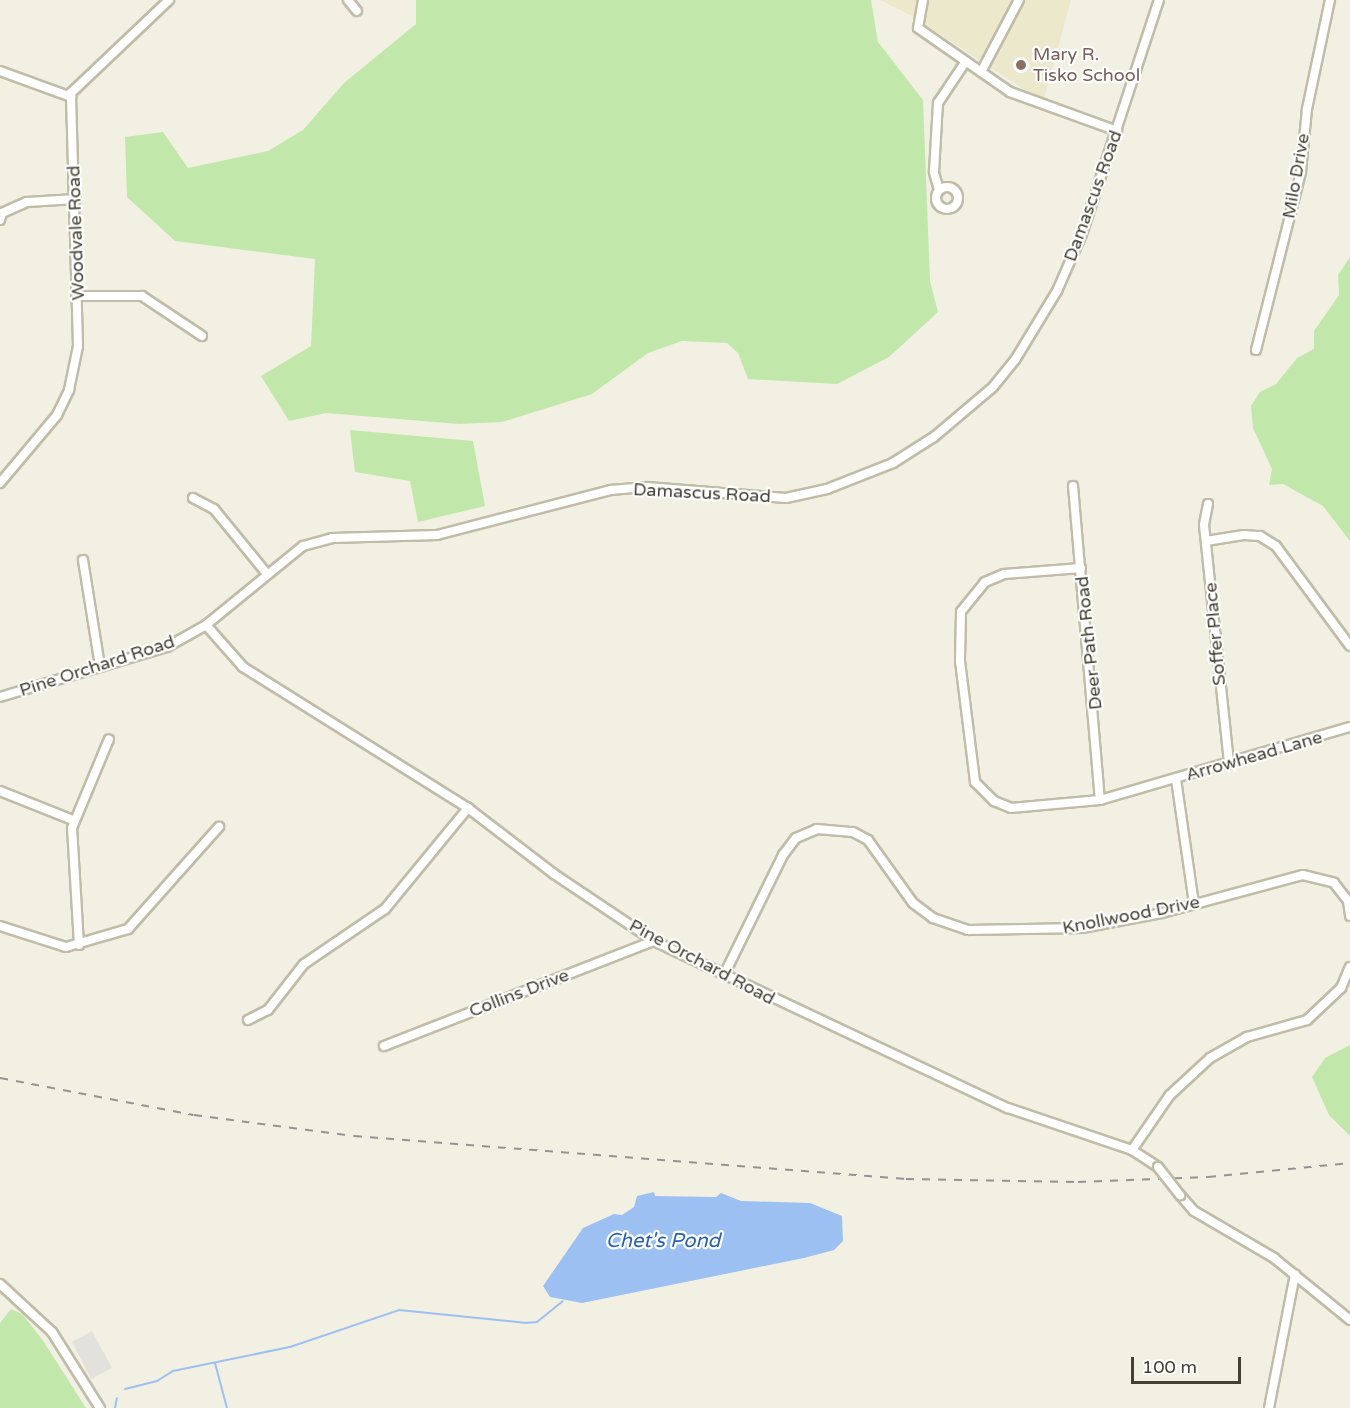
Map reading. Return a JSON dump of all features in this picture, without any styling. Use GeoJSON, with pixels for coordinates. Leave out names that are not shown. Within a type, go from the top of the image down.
{"type":"FeatureCollection","features":[{"type":"Feature","properties":{"kind":"street"},"geometry":{"type":"LineString","coordinates":[[0,71],[71,97],[169,0]]}},
{"type":"Feature","properties":{"kind":"street"},"geometry":{"type":"LineString","coordinates":[[348,0],[357,10]]}},
{"type":"Feature","properties":{"kind":"street"},"geometry":{"type":"LineString","coordinates":[[923,0],[918,28],[1010,92],[1048,110],[1117,131]]}},
{"type":"Feature","properties":{"kind":"street"},"geometry":{"type":"LineString","coordinates":[[981,72],[1019,0]]}},
{"type":"Feature","properties":{"kind":"street","name":"Damascus Road"},"geometry":{"type":"LineString","coordinates":[[206,625],[303,546],[332,538],[437,535],[611,490],[647,486],[786,498],[828,489],[893,463],[934,437],[993,387],[1016,360],[1057,291],[1117,131],[1159,0]]}},
{"type":"Feature","properties":{"kind":"street","name":"Milo Drive"},"geometry":{"type":"LineString","coordinates":[[1256,350],[1301,172],[1307,109],[1330,0]]}},
{"type":"Feature","properties":{"kind":"street"},"geometry":{"type":"LineString","coordinates":[[939,190],[934,172],[938,103],[966,61]]}},
{"type":"Feature","properties":{"kind":"street","name":"Woodvale Road"},"geometry":{"type":"LineString","coordinates":[[0,483],[57,415],[69,390],[78,346],[76,199],[71,97]]}},
{"type":"Feature","properties":{"kind":"street"},"geometry":{"type":"LineString","coordinates":[[1,215],[27,202],[76,199]]}},
{"type":"Feature","properties":{"kind":"street"},"geometry":{"type":"LineString","coordinates":[[78,296],[142,296],[202,336]]}},
{"type":"Feature","properties":{"kind":"street","name":"Deer Path Road"},"geometry":{"type":"LineString","coordinates":[[1073,486],[1100,800]]}},
{"type":"Feature","properties":{"kind":"street"},"geometry":{"type":"LineString","coordinates":[[193,498],[214,509],[267,574]]}},
{"type":"Feature","properties":{"kind":"street","name":"Soffer Place"},"geometry":{"type":"LineString","coordinates":[[1208,504],[1206,541],[1229,764]]}},
{"type":"Feature","properties":{"kind":"street"},"geometry":{"type":"LineString","coordinates":[[1206,541],[1244,535],[1260,537],[1276,546],[1350,646]]}},
{"type":"Feature","properties":{"kind":"street"},"geometry":{"type":"LineString","coordinates":[[83,560],[100,666]]}},
{"type":"Feature","properties":{"kind":"street"},"geometry":{"type":"LineString","coordinates":[[1081,568],[1036,570],[985,582],[961,612],[960,661],[975,782],[983,793],[1011,808],[1100,800],[1176,779]]}},
{"type":"Feature","properties":{"kind":"street","name":"Pine Orchard Road"},"geometry":{"type":"LineString","coordinates":[[0,697],[167,647],[206,625],[243,666],[468,808],[554,874],[654,941],[1008,1108],[1132,1150],[1158,1167],[1194,1211],[1295,1274],[1350,1320]]}},
{"type":"Feature","properties":{"kind":"street","name":"Arrowhead Lane"},"geometry":{"type":"LineString","coordinates":[[1194,904],[1176,779],[1350,727]]}},
{"type":"Feature","properties":{"kind":"street"},"geometry":{"type":"LineString","coordinates":[[79,945],[73,820],[109,739]]}},
{"type":"Feature","properties":{"kind":"street"},"geometry":{"type":"LineString","coordinates":[[0,791],[73,820]]}},
{"type":"Feature","properties":{"kind":"street"},"geometry":{"type":"LineString","coordinates":[[248,1020],[268,1010],[304,964],[385,909],[468,808]]}},
{"type":"Feature","properties":{"kind":"street"},"geometry":{"type":"LineString","coordinates":[[0,926],[66,947],[79,945],[128,928],[219,827]]}},
{"type":"Feature","properties":{"kind":"street","name":"Knollwood Drive"},"geometry":{"type":"LineString","coordinates":[[723,975],[783,855],[796,838],[817,829],[853,832],[868,840],[913,903],[933,918],[968,930],[1082,928],[1194,904],[1303,875],[1317,875],[1334,883],[1348,901],[1350,916]]}},
{"type":"Feature","properties":{"kind":"street","name":"Collins Drive"},"geometry":{"type":"LineString","coordinates":[[384,1046],[654,941]]}},
{"type":"Feature","properties":{"kind":"street"},"geometry":{"type":"LineString","coordinates":[[1132,1150],[1170,1095],[1210,1058],[1247,1037],[1307,1020],[1341,988],[1350,967]]}},
{"type":"Feature","properties":{"kind":"street"},"geometry":{"type":"LineString","coordinates":[[1269,1408],[1295,1274]]}},
{"type":"Feature","properties":{"kind":"street"},"geometry":{"type":"LineString","coordinates":[[0,1284],[52,1332],[99,1408]]}},
{"type":"Feature","properties":{"kind":"shaded area","name":"Mary R. Tisko School"},"geometry":{"type":"Polygon","coordinates":[[[880,0],[1071,0],[1043,102],[912,16],[880,0]]]}},
{"type":"Feature","properties":{"kind":"shaded area"},"geometry":{"type":"Polygon","coordinates":[[[92,1331],[112,1368],[91,1379],[72,1342],[92,1331]]]}},
{"type":"Feature","properties":{"kind":"green space"},"geometry":{"type":"Polygon","coordinates":[[[416,0],[871,0],[878,42],[923,100],[930,281],[938,312],[889,357],[837,384],[748,379],[738,353],[727,343],[682,341],[648,353],[592,394],[502,422],[459,424],[326,413],[289,421],[261,376],[311,346],[315,259],[175,241],[127,197],[125,137],[163,132],[188,168],[268,151],[303,130],[344,83],[416,24],[416,0]]]}},
{"type":"Feature","properties":{"kind":"green space"},"geometry":{"type":"Polygon","coordinates":[[[1350,257],[1350,541],[1323,506],[1283,484],[1269,485],[1272,469],[1253,428],[1251,406],[1260,392],[1276,384],[1297,358],[1314,349],[1314,331],[1339,295],[1338,275],[1350,257]]]}},
{"type":"Feature","properties":{"kind":"green space"},"geometry":{"type":"Polygon","coordinates":[[[350,430],[473,441],[485,506],[418,522],[410,481],[355,472],[350,430]]]}},
{"type":"Feature","properties":{"kind":"green space"},"geometry":{"type":"Polygon","coordinates":[[[1350,1045],[1350,1136],[1329,1115],[1312,1077],[1325,1058],[1350,1045]]]}},
{"type":"Feature","properties":{"kind":"green space"},"geometry":{"type":"Polygon","coordinates":[[[11,1309],[22,1314],[42,1339],[86,1408],[0,1408],[0,1323],[11,1309]]]}},
{"type":"Feature","properties":{"kind":"water","name":"Chet's Pond"},"geometry":{"type":"Polygon","coordinates":[[[654,1192],[655,1196],[716,1197],[721,1193],[741,1201],[810,1203],[842,1216],[843,1241],[834,1250],[804,1258],[582,1303],[550,1297],[543,1286],[583,1228],[614,1214],[622,1215],[634,1207],[637,1196],[654,1192]]]}},
{"type":"Feature","properties":{"kind":"waterway"},"geometry":{"type":"LineString","coordinates":[[125,1389],[157,1381],[173,1371],[290,1347],[399,1310],[526,1323],[537,1322],[563,1301]]}},
{"type":"Feature","properties":{"kind":"waterway"},"geometry":{"type":"LineString","coordinates":[[215,1363],[227,1408]]}},
{"type":"Feature","properties":{"kind":"waterway"},"geometry":{"type":"LineString","coordinates":[[115,1408],[117,1398]]}},
{"type":"Feature","properties":{"kind":"railway"},"geometry":{"type":"LineString","coordinates":[[0,1078],[194,1115],[354,1136],[906,1179],[1078,1182],[1208,1177],[1350,1163]]}},
{"type":"Feature","properties":{"kind":"place","name":"Mary R. Tisko School"},"geometry":{"type":"Point","coordinates":[1021,65]}}]}
